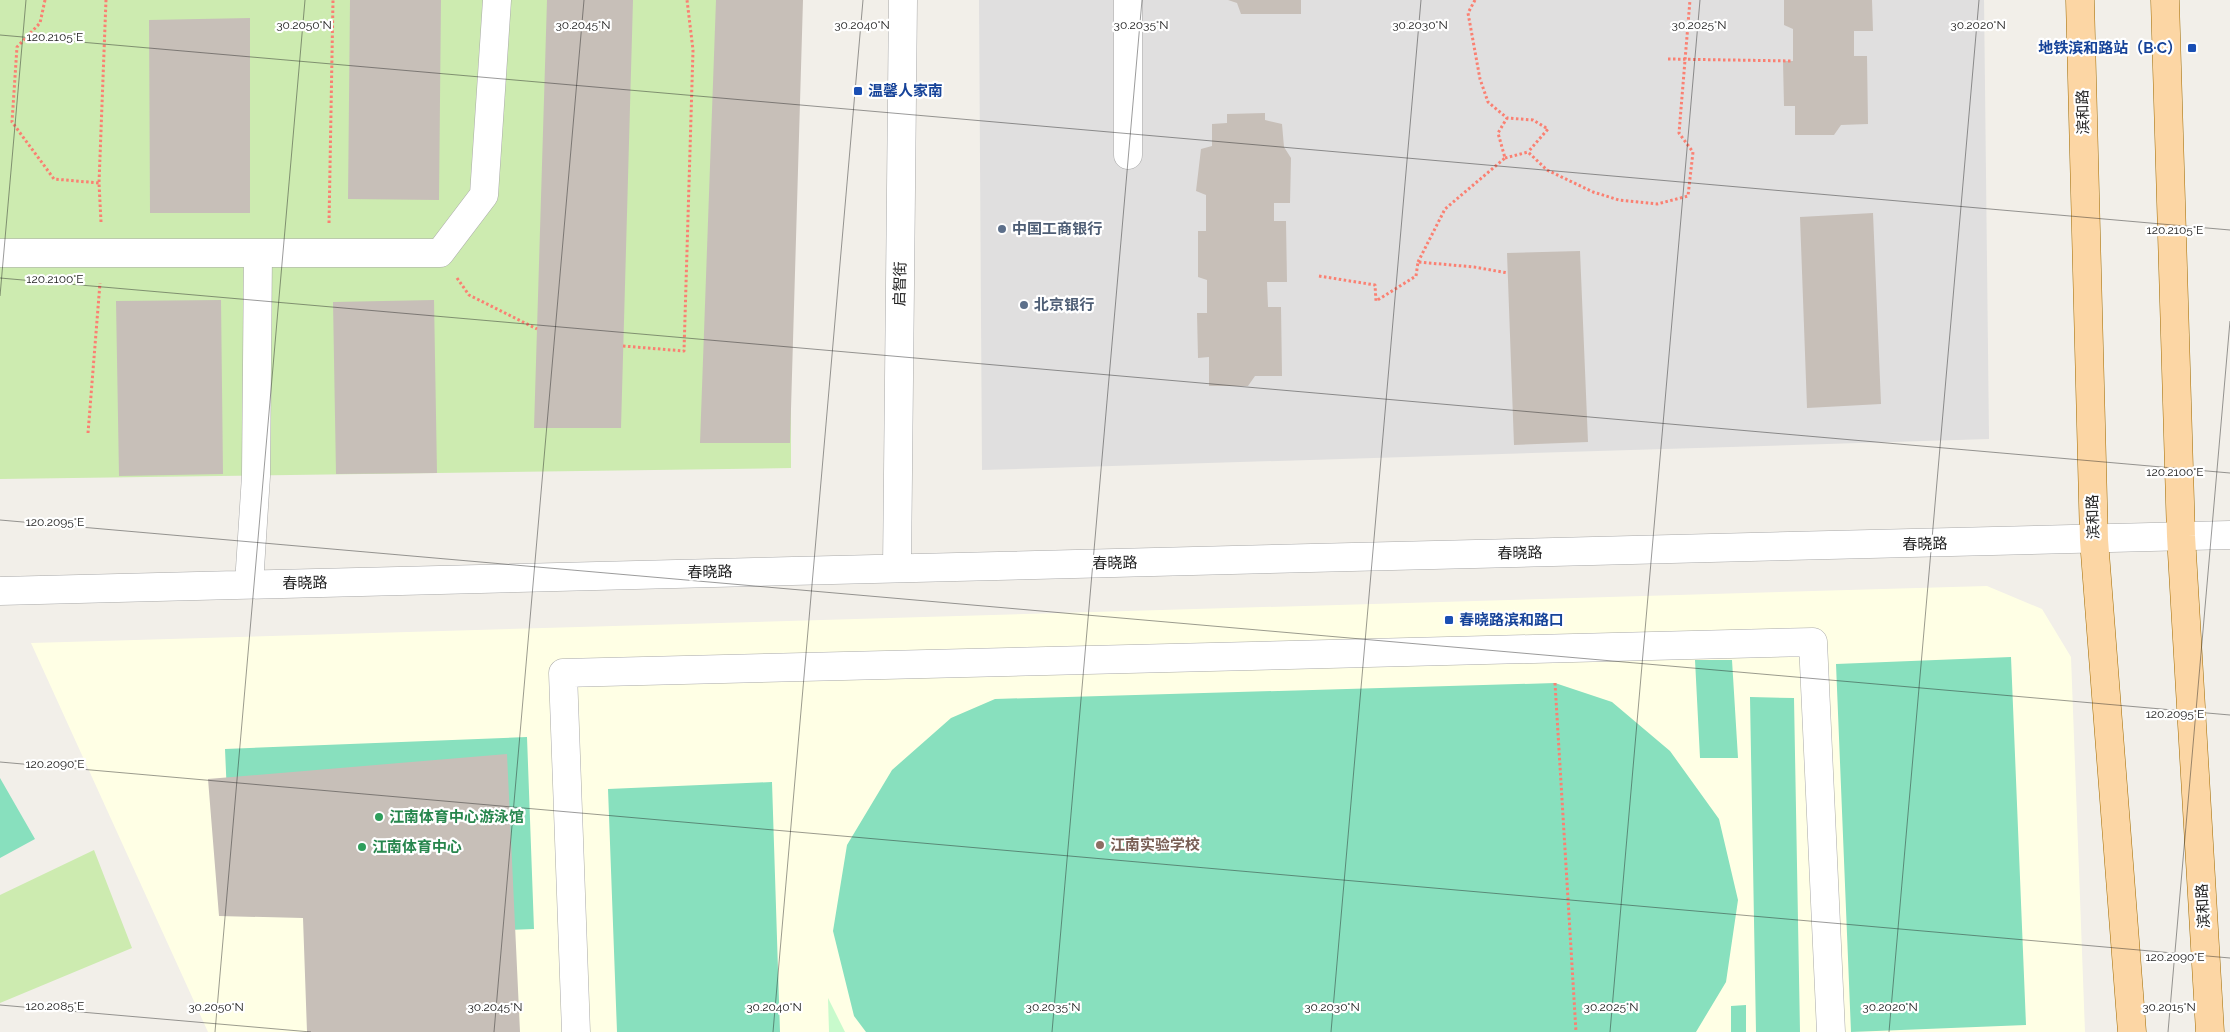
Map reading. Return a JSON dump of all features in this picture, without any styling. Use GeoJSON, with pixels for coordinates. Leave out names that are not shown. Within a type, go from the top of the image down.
{"type":"FeatureCollection","features":[{"type":"Feature","properties":{"kind":"main road","name":"滨和路"},"geometry":{"type":"LineString","coordinates":[[2080,0],[2094,540],[2132,1032]]}},
{"type":"Feature","properties":{"kind":"main road","name":"滨和路"},"geometry":{"type":"LineString","coordinates":[[2165,0],[2181,536],[2210,1032]]}},
{"type":"Feature","properties":{"kind":"street"},"geometry":{"type":"LineString","coordinates":[[0,253],[440,253],[484,196],[497,0]]}},
{"type":"Feature","properties":{"kind":"street","name":"启智街"},"geometry":{"type":"LineString","coordinates":[[897,568],[903,0]]}},
{"type":"Feature","properties":{"kind":"street"},"geometry":{"type":"LineString","coordinates":[[1128,0],[1128,155]]}},
{"type":"Feature","properties":{"kind":"street"},"geometry":{"type":"LineString","coordinates":[[249,584],[256,476],[258,253]]}},
{"type":"Feature","properties":{"kind":"street","name":"春晓路"},"geometry":{"type":"LineString","coordinates":[[0,591],[2230,536]]}},
{"type":"Feature","properties":{"kind":"street"},"geometry":{"type":"LineString","coordinates":[[576,1032],[563,673],[1813,642],[1831,1032]]}},
{"type":"Feature","properties":{"kind":"path"},"geometry":{"type":"LineString","coordinates":[[45,0],[40,23],[17,48],[12,122],[54,179],[99,183]]}},
{"type":"Feature","properties":{"kind":"path"},"geometry":{"type":"LineString","coordinates":[[88,433],[102,253],[99,183],[106,0]]}},
{"type":"Feature","properties":{"kind":"path"},"geometry":{"type":"LineString","coordinates":[[328,253],[333,0]]}},
{"type":"Feature","properties":{"kind":"path"},"geometry":{"type":"LineString","coordinates":[[623,346],[684,351],[693,50],[686,0]]}},
{"type":"Feature","properties":{"kind":"path"},"geometry":{"type":"LineString","coordinates":[[1319,276],[1376,285],[1376,301],[1416,276],[1418,262],[1444,209],[1505,158],[1528,152],[1548,129],[1533,120],[1507,118],[1488,102],[1480,79],[1468,12],[1475,0]]}},
{"type":"Feature","properties":{"kind":"path"},"geometry":{"type":"LineString","coordinates":[[1528,152],[1547,170],[1593,192],[1619,200],[1656,204],[1688,196],[1693,152],[1679,133],[1690,0]]}},
{"type":"Feature","properties":{"kind":"path"},"geometry":{"type":"LineString","coordinates":[[1668,59],[1794,61]]}},
{"type":"Feature","properties":{"kind":"path"},"geometry":{"type":"LineString","coordinates":[[1505,158],[1498,133],[1507,118]]}},
{"type":"Feature","properties":{"kind":"path"},"geometry":{"type":"LineString","coordinates":[[440,253],[469,294],[537,329]]}},
{"type":"Feature","properties":{"kind":"path"},"geometry":{"type":"LineString","coordinates":[[1418,262],[1474,267],[1508,273]]}},
{"type":"Feature","properties":{"kind":"path"},"geometry":{"type":"LineString","coordinates":[[1555,683],[1576,1032]]}},
{"type":"Feature","properties":{"kind":"shaded area"},"geometry":{"type":"Polygon","coordinates":[[[979,0],[1984,0],[1989,439],[982,470],[979,0]]]}},
{"type":"Feature","properties":{"kind":"shaded area","name":"江南实验学校"},"geometry":{"type":"Polygon","coordinates":[[[1987,586],[2042,609],[2071,657],[2085,1032],[208,1032],[31,643],[1987,586]]]}},
{"type":"Feature","properties":{"kind":"green space"},"geometry":{"type":"Polygon","coordinates":[[[0,0],[791,0],[791,468],[0,479],[0,0]]]}},
{"type":"Feature","properties":{"kind":"green space"},"geometry":{"type":"Polygon","coordinates":[[[2011,657],[2026,1025],[1851,1032],[1836,664],[2011,657]]]}},
{"type":"Feature","properties":{"kind":"green space"},"geometry":{"type":"Polygon","coordinates":[[[1695,660],[1732,660],[1738,758],[1700,758],[1695,660]]]}},
{"type":"Feature","properties":{"kind":"green space"},"geometry":{"type":"Polygon","coordinates":[[[1555,683],[1612,702],[1670,751],[1719,819],[1738,900],[1726,982],[1696,1032],[866,1032],[854,1016],[833,931],[847,845],[892,770],[951,718],[995,699],[1555,683]]]}},
{"type":"Feature","properties":{"kind":"green space"},"geometry":{"type":"Polygon","coordinates":[[[1750,697],[1794,698],[1800,1032],[1756,1032],[1750,697]]]}},
{"type":"Feature","properties":{"kind":"green space","name":"江南体育中心游泳馆"},"geometry":{"type":"Polygon","coordinates":[[[527,737],[534,929],[316,937],[314,885],[231,888],[225,749],[527,737]]]}},
{"type":"Feature","properties":{"kind":"green space"},"geometry":{"type":"Polygon","coordinates":[[[0,778],[35,839],[0,858],[0,778]]]}},
{"type":"Feature","properties":{"kind":"green space"},"geometry":{"type":"Polygon","coordinates":[[[772,782],[780,1032],[617,1032],[608,789],[772,782]]]}},
{"type":"Feature","properties":{"kind":"green space"},"geometry":{"type":"Polygon","coordinates":[[[94,850],[132,948],[0,1003],[0,895],[94,850]]]}},
{"type":"Feature","properties":{"kind":"green space"},"geometry":{"type":"Polygon","coordinates":[[[828,998],[845,1032],[829,1032],[828,998]]]}},
{"type":"Feature","properties":{"kind":"green space"},"geometry":{"type":"Polygon","coordinates":[[[1746,1005],[1746,1032],[1731,1032],[1731,1006],[1746,1005]]]}},
{"type":"Feature","properties":{"kind":"building"},"geometry":{"type":"Polygon","coordinates":[[[350,0],[441,0],[439,200],[348,199],[350,0]]]}},
{"type":"Feature","properties":{"kind":"building"},"geometry":{"type":"Polygon","coordinates":[[[547,0],[633,0],[621,428],[534,428],[547,0]]]}},
{"type":"Feature","properties":{"kind":"building"},"geometry":{"type":"Polygon","coordinates":[[[716,0],[803,0],[790,443],[700,443],[716,0]]]}},
{"type":"Feature","properties":{"kind":"building"},"geometry":{"type":"Polygon","coordinates":[[[1228,0],[1301,0],[1301,14],[1241,14],[1237,3],[1228,0]]]}},
{"type":"Feature","properties":{"kind":"building"},"geometry":{"type":"Polygon","coordinates":[[[1784,0],[1872,0],[1873,31],[1854,31],[1854,56],[1867,56],[1868,124],[1841,125],[1834,135],[1795,135],[1795,106],[1784,106],[1783,61],[1793,61],[1793,29],[1784,25],[1784,0]]]}},
{"type":"Feature","properties":{"kind":"building"},"geometry":{"type":"Polygon","coordinates":[[[250,18],[250,213],[150,213],[149,20],[250,18]]]}},
{"type":"Feature","properties":{"kind":"building"},"geometry":{"type":"Polygon","coordinates":[[[1265,113],[1265,120],[1282,124],[1284,147],[1291,158],[1290,203],[1274,203],[1274,221],[1286,221],[1287,282],[1267,282],[1268,307],[1281,307],[1282,376],[1255,376],[1248,386],[1209,386],[1209,357],[1198,358],[1197,313],[1207,313],[1207,280],[1198,277],[1198,231],[1206,231],[1206,195],[1196,191],[1201,149],[1212,146],[1212,124],[1227,123],[1227,114],[1265,113]]]}},
{"type":"Feature","properties":{"kind":"building"},"geometry":{"type":"Polygon","coordinates":[[[1873,213],[1881,404],[1807,408],[1800,217],[1873,213]]]}},
{"type":"Feature","properties":{"kind":"building"},"geometry":{"type":"Polygon","coordinates":[[[1580,251],[1588,442],[1514,445],[1507,253],[1580,251]]]}},
{"type":"Feature","properties":{"kind":"building"},"geometry":{"type":"Polygon","coordinates":[[[221,300],[223,474],[119,476],[116,301],[221,300]]]}},
{"type":"Feature","properties":{"kind":"building"},"geometry":{"type":"Polygon","coordinates":[[[434,300],[437,473],[336,474],[333,302],[434,300]]]}},
{"type":"Feature","properties":{"kind":"building","name":"江南体育中心游泳馆"},"geometry":{"type":"Polygon","coordinates":[[[507,754],[520,1032],[307,1032],[303,918],[219,916],[208,779],[507,754]]]}},
{"type":"Feature","properties":{"kind":"place","name":"地铁滨和路站（B·C）"},"geometry":{"type":"Point","coordinates":[2192,48]}},
{"type":"Feature","properties":{"kind":"place","name":"温馨人家南"},"geometry":{"type":"Point","coordinates":[858,91]}},
{"type":"Feature","properties":{"kind":"place","name":"中国工商银行"},"geometry":{"type":"Point","coordinates":[1002,229]}},
{"type":"Feature","properties":{"kind":"place","name":"北京银行"},"geometry":{"type":"Point","coordinates":[1024,305]}},
{"type":"Feature","properties":{"kind":"place","name":"春晓路滨和路口"},"geometry":{"type":"Point","coordinates":[1449,620]}},
{"type":"Feature","properties":{"kind":"place","name":"江南体育中心游泳馆"},"geometry":{"type":"Point","coordinates":[379,817]}},
{"type":"Feature","properties":{"kind":"place","name":"江南实验学校"},"geometry":{"type":"Point","coordinates":[1100,845]}},
{"type":"Feature","properties":{"kind":"place","name":"江南体育中心"},"geometry":{"type":"Point","coordinates":[362,847]}}]}
